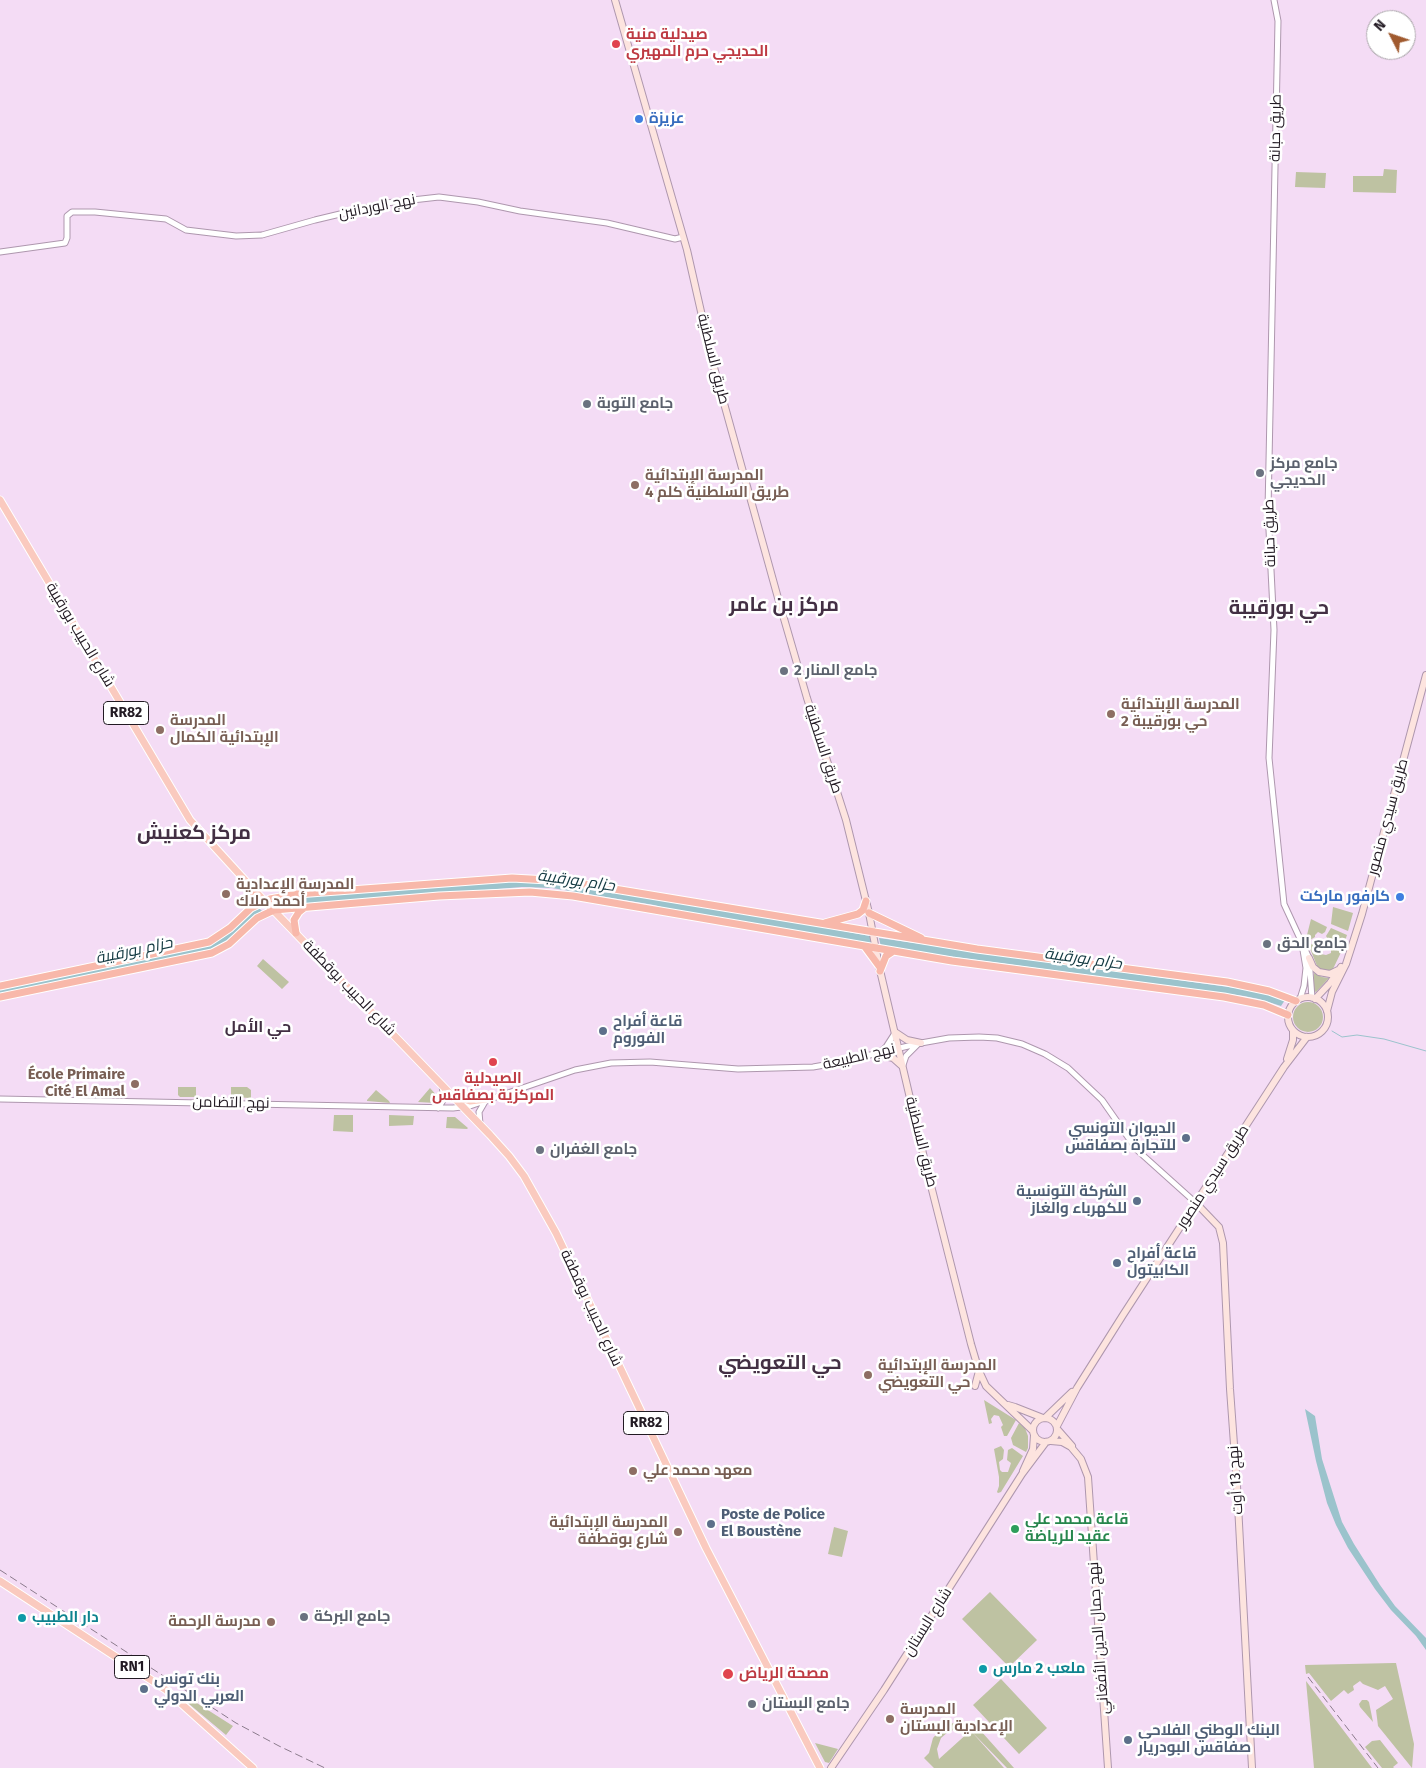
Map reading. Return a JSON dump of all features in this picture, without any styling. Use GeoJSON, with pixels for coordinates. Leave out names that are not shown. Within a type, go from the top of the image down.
{"type":"FeatureCollection","features":[{"type":"Feature","properties":{"kind":"highway"},"geometry":{"type":"LineString","coordinates":[[0,986],[209,942],[230,928],[251,908],[264,900],[297,894],[490,878],[529,878],[586,884],[926,941],[1228,982],[1298,1000]]}},
{"type":"Feature","properties":{"kind":"highway"},"geometry":{"type":"LineString","coordinates":[[251,908],[254,898],[252,888]]}},
{"type":"Feature","properties":{"kind":"highway"},"geometry":{"type":"LineString","coordinates":[[0,997],[212,953],[229,944],[258,918],[274,910],[494,893],[542,893],[573,896],[892,952],[1224,997],[1264,1005],[1288,1015]]}},
{"type":"Feature","properties":{"kind":"highway"},"geometry":{"type":"LineString","coordinates":[[822,924],[858,914],[863,910],[866,902]]}},
{"type":"Feature","properties":{"kind":"highway"},"geometry":{"type":"LineString","coordinates":[[296,933],[294,920],[304,908]]}},
{"type":"Feature","properties":{"kind":"highway"},"geometry":{"type":"LineString","coordinates":[[869,913],[926,941]]}},
{"type":"Feature","properties":{"kind":"highway"},"geometry":{"type":"LineString","coordinates":[[865,947],[880,968],[886,956],[892,952]]}},
{"type":"Feature","properties":{"kind":"main road","name":"طريق السلطنية"},"geometry":{"type":"LineString","coordinates":[[614,0],[683,238],[717,378],[803,684],[846,820],[925,1162],[979,1371],[991,1392],[1008,1405],[1034,1433]]}},
{"type":"Feature","properties":{"kind":"main road","name":"شارع الحبيب بورقيبة"},"geometry":{"type":"LineString","coordinates":[[0,500],[190,820],[274,910]]}},
{"type":"Feature","properties":{"kind":"main road","name":"طريق سيدي منصور"},"geometry":{"type":"LineString","coordinates":[[1327,1011],[1332,992],[1348,958],[1362,912],[1426,675]]}},
{"type":"Feature","properties":{"kind":"main road","name":"شارع الحبيب بوقطفة"},"geometry":{"type":"LineString","coordinates":[[274,910],[480,1125],[509,1156],[524,1176],[556,1233],[706,1548],[820,1768]]}},
{"type":"Feature","properties":{"kind":"main road"},"geometry":{"type":"LineString","coordinates":[[1309,958],[1316,970],[1323,974],[1330,974],[1339,970]]}},
{"type":"Feature","properties":{"kind":"main road","name":"طريق سيدي منصور"},"geometry":{"type":"LineString","coordinates":[[1314,998],[1330,983],[1348,958]]}},
{"type":"Feature","properties":{"kind":"main road"},"geometry":{"type":"LineString","coordinates":[[1314,998],[1322,1003],[1327,1011],[1328,1018],[1324,1029],[1316,1036],[1307,1037],[1299,1035],[1292,1030],[1288,1015],[1292,1006],[1298,1000],[1314,998]]}},
{"type":"Feature","properties":{"kind":"main road","name":"طريق سيدي منصور"},"geometry":{"type":"LineString","coordinates":[[1284,1067],[1293,1040],[1292,1030]]}},
{"type":"Feature","properties":{"kind":"main road"},"geometry":{"type":"LineString","coordinates":[[895,1032],[907,1040],[920,1043]]}},
{"type":"Feature","properties":{"kind":"main road","name":"طريق سيدي منصور"},"geometry":{"type":"LineString","coordinates":[[1057,1428],[1077,1388],[1284,1067],[1307,1037]]}},
{"type":"Feature","properties":{"kind":"main road"},"geometry":{"type":"LineString","coordinates":[[878,1053],[893,1058],[903,1066]]}},
{"type":"Feature","properties":{"kind":"main road"},"geometry":{"type":"LineString","coordinates":[[449,1094],[470,1101],[486,1099]]}},
{"type":"Feature","properties":{"kind":"main road","name":"نهج 13 أوت"},"geometry":{"type":"LineString","coordinates":[[1196,1203],[1219,1227],[1223,1243],[1252,1768]]}},
{"type":"Feature","properties":{"kind":"main road"},"geometry":{"type":"LineString","coordinates":[[975,1386],[979,1371]]}},
{"type":"Feature","properties":{"kind":"main road","name":"طريق سيدي منصور"},"geometry":{"type":"LineString","coordinates":[[1044,1418],[1077,1388]]}},
{"type":"Feature","properties":{"kind":"main road","name":"طريق السلطنية"},"geometry":{"type":"LineString","coordinates":[[1008,1405],[1044,1418]]}},
{"type":"Feature","properties":{"kind":"main road"},"geometry":{"type":"LineString","coordinates":[[1049,1442],[1056,1436],[1057,1428],[1052,1420],[1044,1418],[1036,1422],[1034,1433],[1039,1441],[1067,1444],[1075,1451]]}},
{"type":"Feature","properties":{"kind":"main road","name":"نهج جمال الدين الأفغاني"},"geometry":{"type":"LineString","coordinates":[[1057,1428],[1066,1437],[1084,1465],[1088,1482],[1108,1768]]}},
{"type":"Feature","properties":{"kind":"main road","name":"شارع البستان"},"geometry":{"type":"LineString","coordinates":[[1022,1474],[1033,1449],[1034,1433]]}},
{"type":"Feature","properties":{"kind":"main road","name":"شارع البستان"},"geometry":{"type":"LineString","coordinates":[[831,1768],[884,1690],[1022,1474],[1049,1442]]}},
{"type":"Feature","properties":{"kind":"main road","name":"RN1"},"geometry":{"type":"LineString","coordinates":[[0,1581],[165,1689],[253,1768]]}},
{"type":"Feature","properties":{"kind":"street","name":"طريق حبانة"},"geometry":{"type":"LineString","coordinates":[[1274,0],[1278,21],[1268,502],[1274,630],[1269,758],[1284,904],[1309,958],[1314,998]]}},
{"type":"Feature","properties":{"kind":"street","name":"نهج الوردانين"},"geometry":{"type":"LineString","coordinates":[[0,252],[65,243],[67,238],[67,216],[72,212],[95,212],[166,219],[186,230],[236,236],[262,236],[315,220],[386,203],[439,197],[607,223],[675,239],[683,238]]}},
{"type":"Feature","properties":{"kind":"street","name":"طريق حبانة"},"geometry":{"type":"LineString","coordinates":[[1298,1000],[1304,986],[1306,968],[1301,942]]}},
{"type":"Feature","properties":{"kind":"street"},"geometry":{"type":"LineString","coordinates":[[878,1053],[886,1047],[895,1032]]}},
{"type":"Feature","properties":{"kind":"street","name":"نهج الطبيعة"},"geometry":{"type":"LineString","coordinates":[[462,1107],[575,1070],[611,1063],[650,1062],[738,1069],[812,1067],[920,1043],[962,1037],[988,1038],[1022,1044],[1050,1057],[1076,1074],[1112,1112],[1132,1146],[1196,1203]]}},
{"type":"Feature","properties":{"kind":"street"},"geometry":{"type":"LineString","coordinates":[[903,1066],[906,1056],[920,1043]]}},
{"type":"Feature","properties":{"kind":"street"},"geometry":{"type":"LineString","coordinates":[[438,1108],[444,1099],[442,1086]]}},
{"type":"Feature","properties":{"kind":"street","name":"نهج التضامن"},"geometry":{"type":"LineString","coordinates":[[0,1099],[462,1107]]}},
{"type":"Feature","properties":{"kind":"street"},"geometry":{"type":"LineString","coordinates":[[480,1125],[479,1112],[486,1099]]}},
{"type":"Feature","properties":{"kind":"shaded area"},"geometry":{"type":"Polygon","coordinates":[[[1384,169],[1397,170],[1396,193],[1353,192],[1353,176],[1383,176],[1384,169]]]}},
{"type":"Feature","properties":{"kind":"shaded area"},"geometry":{"type":"Polygon","coordinates":[[[1296,172],[1326,173],[1325,188],[1295,187],[1296,172]]]}},
{"type":"Feature","properties":{"kind":"shaded area"},"geometry":{"type":"Polygon","coordinates":[[[518,880],[564,884],[811,925],[870,936],[871,943],[679,912],[654,905],[552,888],[522,887],[290,906],[278,906],[273,901],[289,898],[518,880]]]}},
{"type":"Feature","properties":{"kind":"shaded area"},"geometry":{"type":"Polygon","coordinates":[[[258,907],[262,911],[227,943],[217,949],[0,995],[0,989],[209,945],[224,937],[258,907]]]}},
{"type":"Feature","properties":{"kind":"shaded area"},"geometry":{"type":"Polygon","coordinates":[[[1333,907],[1353,913],[1348,931],[1331,924],[1333,907]]]}},
{"type":"Feature","properties":{"kind":"shaded area"},"geometry":{"type":"Polygon","coordinates":[[[1311,919],[1327,927],[1325,932],[1322,934],[1318,932],[1310,940],[1307,935],[1311,919]]]}},
{"type":"Feature","properties":{"kind":"shaded area"},"geometry":{"type":"Polygon","coordinates":[[[1331,928],[1347,935],[1345,941],[1332,946],[1326,936],[1331,928]]]}},
{"type":"Feature","properties":{"kind":"shaded area"},"geometry":{"type":"Polygon","coordinates":[[[879,938],[1257,991],[1285,1000],[1281,1006],[1244,996],[881,947],[879,938]]]}},
{"type":"Feature","properties":{"kind":"shaded area"},"geometry":{"type":"Polygon","coordinates":[[[1315,942],[1321,954],[1326,955],[1331,953],[1331,950],[1345,944],[1332,971],[1323,971],[1317,966],[1309,946],[1315,942]]]}},
{"type":"Feature","properties":{"kind":"shaded area"},"geometry":{"type":"Polygon","coordinates":[[[263,959],[289,982],[282,989],[257,966],[263,959]]]}},
{"type":"Feature","properties":{"kind":"shaded area"},"geometry":{"type":"Polygon","coordinates":[[[1314,973],[1329,978],[1316,992],[1314,991],[1314,973]]]}},
{"type":"Feature","properties":{"kind":"shaded area"},"geometry":{"type":"Polygon","coordinates":[[[1308,1002],[1319,1006],[1323,1017],[1319,1028],[1308,1032],[1297,1028],[1293,1017],[1297,1006],[1308,1002]]]}},
{"type":"Feature","properties":{"kind":"shaded area"},"geometry":{"type":"Polygon","coordinates":[[[178,1087],[196,1087],[196,1097],[180,1097],[178,1095],[178,1087]]]}},
{"type":"Feature","properties":{"kind":"shaded area"},"geometry":{"type":"Polygon","coordinates":[[[231,1087],[247,1087],[251,1090],[251,1098],[231,1097],[231,1087]]]}},
{"type":"Feature","properties":{"kind":"shaded area"},"geometry":{"type":"Polygon","coordinates":[[[430,1088],[439,1098],[435,1103],[418,1102],[430,1088]]]}},
{"type":"Feature","properties":{"kind":"shaded area"},"geometry":{"type":"Polygon","coordinates":[[[376,1090],[389,1101],[390,1103],[367,1101],[376,1090]]]}},
{"type":"Feature","properties":{"kind":"shaded area"},"geometry":{"type":"Polygon","coordinates":[[[334,1115],[353,1115],[353,1132],[333,1131],[334,1115]]]}},
{"type":"Feature","properties":{"kind":"shaded area"},"geometry":{"type":"Polygon","coordinates":[[[389,1115],[414,1116],[413,1125],[389,1126],[389,1115]]]}},
{"type":"Feature","properties":{"kind":"shaded area"},"geometry":{"type":"Polygon","coordinates":[[[447,1117],[455,1117],[468,1128],[446,1128],[447,1117]]]}},
{"type":"Feature","properties":{"kind":"shaded area"},"geometry":{"type":"Polygon","coordinates":[[[984,1400],[1016,1420],[1007,1436],[1004,1436],[1001,1427],[1003,1425],[999,1416],[994,1415],[991,1419],[992,1423],[989,1424],[984,1400]]]}},
{"type":"Feature","properties":{"kind":"shaded area"},"geometry":{"type":"Polygon","coordinates":[[[1305,1409],[1315,1416],[1322,1459],[1342,1522],[1354,1544],[1395,1606],[1426,1638],[1426,1650],[1375,1589],[1348,1548],[1336,1525],[1327,1503],[1305,1409]]]}},
{"type":"Feature","properties":{"kind":"shaded area"},"geometry":{"type":"Polygon","coordinates":[[[1019,1423],[1025,1428],[1028,1436],[1026,1452],[1013,1445],[1011,1438],[1019,1423]]]}},
{"type":"Feature","properties":{"kind":"shaded area"},"geometry":{"type":"Polygon","coordinates":[[[1001,1446],[1004,1450],[1003,1459],[999,1462],[1002,1472],[1008,1472],[1011,1463],[1007,1460],[1008,1450],[1012,1448],[1023,1456],[1001,1492],[998,1493],[999,1477],[994,1449],[1001,1446]]]}},
{"type":"Feature","properties":{"kind":"shaded area"},"geometry":{"type":"Polygon","coordinates":[[[834,1527],[848,1531],[842,1557],[828,1554],[834,1527]]]}},
{"type":"Feature","properties":{"kind":"shaded area"},"geometry":{"type":"Polygon","coordinates":[[[990,1592],[1037,1640],[1009,1667],[962,1619],[990,1592]]]}},
{"type":"Feature","properties":{"kind":"shaded area"},"geometry":{"type":"Polygon","coordinates":[[[1396,1663],[1414,1744],[1412,1768],[1378,1726],[1376,1710],[1393,1699],[1385,1686],[1378,1690],[1360,1681],[1353,1686],[1354,1690],[1348,1694],[1344,1690],[1331,1701],[1309,1673],[1306,1674],[1305,1665],[1396,1663]]]}},
{"type":"Feature","properties":{"kind":"shaded area"},"geometry":{"type":"Polygon","coordinates":[[[1001,1679],[1047,1728],[1019,1754],[973,1705],[1001,1679]]]}},
{"type":"Feature","properties":{"kind":"shaded area"},"geometry":{"type":"Polygon","coordinates":[[[1306,1681],[1372,1768],[1314,1768],[1306,1681]]]}},
{"type":"Feature","properties":{"kind":"shaded area"},"geometry":{"type":"Polygon","coordinates":[[[178,1691],[233,1726],[226,1735],[176,1693],[178,1691]]]}},
{"type":"Feature","properties":{"kind":"shaded area"},"geometry":{"type":"Polygon","coordinates":[[[1362,1700],[1369,1702],[1373,1722],[1360,1707],[1359,1704],[1362,1700]]]}},
{"type":"Feature","properties":{"kind":"shaded area"},"geometry":{"type":"Polygon","coordinates":[[[956,1722],[968,1723],[980,1730],[1014,1768],[1007,1768],[971,1731],[1004,1768],[934,1768],[924,1758],[929,1753],[933,1738],[943,1727],[956,1722]],[[964,1729],[948,1732],[941,1738],[937,1749],[939,1759],[970,1731],[964,1729]]]}},
{"type":"Feature","properties":{"kind":"shaded area"},"geometry":{"type":"Polygon","coordinates":[[[1380,1740],[1398,1763],[1394,1768],[1382,1768],[1365,1747],[1372,1741],[1380,1740]]]}},
{"type":"Feature","properties":{"kind":"shaded area"},"geometry":{"type":"Polygon","coordinates":[[[815,1743],[838,1749],[829,1763],[825,1762],[815,1743]]]}},
{"type":"Feature","properties":{"kind":"waterway","name":"حزام بورقيبة"},"geometry":{"type":"LineString","coordinates":[[1332,1031],[1342,1037],[1357,1035],[1384,1039],[1426,1051]]}},
{"type":"Feature","properties":{"kind":"railway"},"geometry":{"type":"LineString","coordinates":[[0,1570],[236,1723],[325,1768]]}},
{"type":"Feature","properties":{"kind":"railway"},"geometry":{"type":"LineString","coordinates":[[1308,1677],[1378,1768]]}},
{"type":"Feature","properties":{"kind":"place","name":"صيدلية منية الحديجي حرم المهيري"},"geometry":{"type":"Point","coordinates":[616,44]}},
{"type":"Feature","properties":{"kind":"place","name":"عزيزة"},"geometry":{"type":"Point","coordinates":[639,119]}},
{"type":"Feature","properties":{"kind":"place","name":"جامع التوبة"},"geometry":{"type":"Point","coordinates":[587,404]}},
{"type":"Feature","properties":{"kind":"place","name":"جامع مركز الحديجي"},"geometry":{"type":"Point","coordinates":[1260,473]}},
{"type":"Feature","properties":{"kind":"place","name":"المدرسة الإبتدائية طريق السلطنية كلم 4"},"geometry":{"type":"Point","coordinates":[635,485]}},
{"type":"Feature","properties":{"kind":"place","name":"جامع المنار 2"},"geometry":{"type":"Point","coordinates":[784,671]}},
{"type":"Feature","properties":{"kind":"place","name":"المدرسة الإبتدائية حي بورقيبة 2"},"geometry":{"type":"Point","coordinates":[1111,714]}},
{"type":"Feature","properties":{"kind":"place","name":"المدرسة الإبتدائية الكمال"},"geometry":{"type":"Point","coordinates":[160,730]}},
{"type":"Feature","properties":{"kind":"place","name":"المدرسة الإعدادية أحمد ملاك"},"geometry":{"type":"Point","coordinates":[226,894]}},
{"type":"Feature","properties":{"kind":"place","name":"كارفور ماركت"},"geometry":{"type":"Point","coordinates":[1400,897]}},
{"type":"Feature","properties":{"kind":"place","name":"جامع الحق"},"geometry":{"type":"Point","coordinates":[1267,944]}},
{"type":"Feature","properties":{"kind":"place","name":"قاعة أفراح الفوروم"},"geometry":{"type":"Point","coordinates":[603,1031]}},
{"type":"Feature","properties":{"kind":"place","name":"الصيدلية المركزية بصفاقس"},"geometry":{"type":"Point","coordinates":[493,1062]}},
{"type":"Feature","properties":{"kind":"place","name":"École Primaire Cité El Amal"},"geometry":{"type":"Point","coordinates":[135,1084]}},
{"type":"Feature","properties":{"kind":"place","name":"الديوان التونسي للتجارة بصفاقس"},"geometry":{"type":"Point","coordinates":[1186,1138]}},
{"type":"Feature","properties":{"kind":"place","name":"جامع الغفران"},"geometry":{"type":"Point","coordinates":[540,1150]}},
{"type":"Feature","properties":{"kind":"place","name":"الشركة التونسية للكهرباء والغاز"},"geometry":{"type":"Point","coordinates":[1137,1201]}},
{"type":"Feature","properties":{"kind":"place","name":"قاعة أفراح الكابيتول"},"geometry":{"type":"Point","coordinates":[1117,1263]}},
{"type":"Feature","properties":{"kind":"place","name":"المدرسة الإبتدائية حي التعويضي"},"geometry":{"type":"Point","coordinates":[868,1375]}},
{"type":"Feature","properties":{"kind":"place","name":"معهد محمد علي"},"geometry":{"type":"Point","coordinates":[633,1471]}},
{"type":"Feature","properties":{"kind":"place","name":"Poste de Police El Boustène"},"geometry":{"type":"Point","coordinates":[711,1524]}},
{"type":"Feature","properties":{"kind":"place","name":"قاعة محمد علي عقيد للرياضة"},"geometry":{"type":"Point","coordinates":[1015,1529]}},
{"type":"Feature","properties":{"kind":"place","name":"المدرسة الإبتدائية شارع بوقطفة"},"geometry":{"type":"Point","coordinates":[678,1532]}},
{"type":"Feature","properties":{"kind":"place","name":"جامع البركة"},"geometry":{"type":"Point","coordinates":[304,1617]}},
{"type":"Feature","properties":{"kind":"place","name":"دار الطبيب"},"geometry":{"type":"Point","coordinates":[22,1618]}},
{"type":"Feature","properties":{"kind":"place","name":"مدرسة الرحمة"},"geometry":{"type":"Point","coordinates":[271,1622]}},
{"type":"Feature","properties":{"kind":"place","name":"ملعب 2 مارس"},"geometry":{"type":"Point","coordinates":[983,1669]}},
{"type":"Feature","properties":{"kind":"place","name":"مصحة الرياض"},"geometry":{"type":"Point","coordinates":[728,1674]}},
{"type":"Feature","properties":{"kind":"place","name":"بنك تونس العربي الدولي"},"geometry":{"type":"Point","coordinates":[144,1689]}},
{"type":"Feature","properties":{"kind":"place","name":"جامع البستان"},"geometry":{"type":"Point","coordinates":[752,1704]}},
{"type":"Feature","properties":{"kind":"place","name":"المدرسة الإعدادية البستان"},"geometry":{"type":"Point","coordinates":[890,1719]}},
{"type":"Feature","properties":{"kind":"place","name":"البنك الوطني الفلاحي صفاقس البودريار"},"geometry":{"type":"Point","coordinates":[1128,1740]}},
{"type":"Feature","properties":{"kind":"district","name":"مركز بن عامر"},"geometry":{"type":"Point","coordinates":[784,605]}},
{"type":"Feature","properties":{"kind":"district","name":"حي بورقيبة"},"geometry":{"type":"Point","coordinates":[1279,608]}},
{"type":"Feature","properties":{"kind":"district","name":"مركز كعنيش"},"geometry":{"type":"Point","coordinates":[194,833]}},
{"type":"Feature","properties":{"kind":"district","name":"حي الأمل"},"geometry":{"type":"Point","coordinates":[258,1028]}},
{"type":"Feature","properties":{"kind":"district","name":"حي التعويضي"},"geometry":{"type":"Point","coordinates":[780,1363]}}]}
